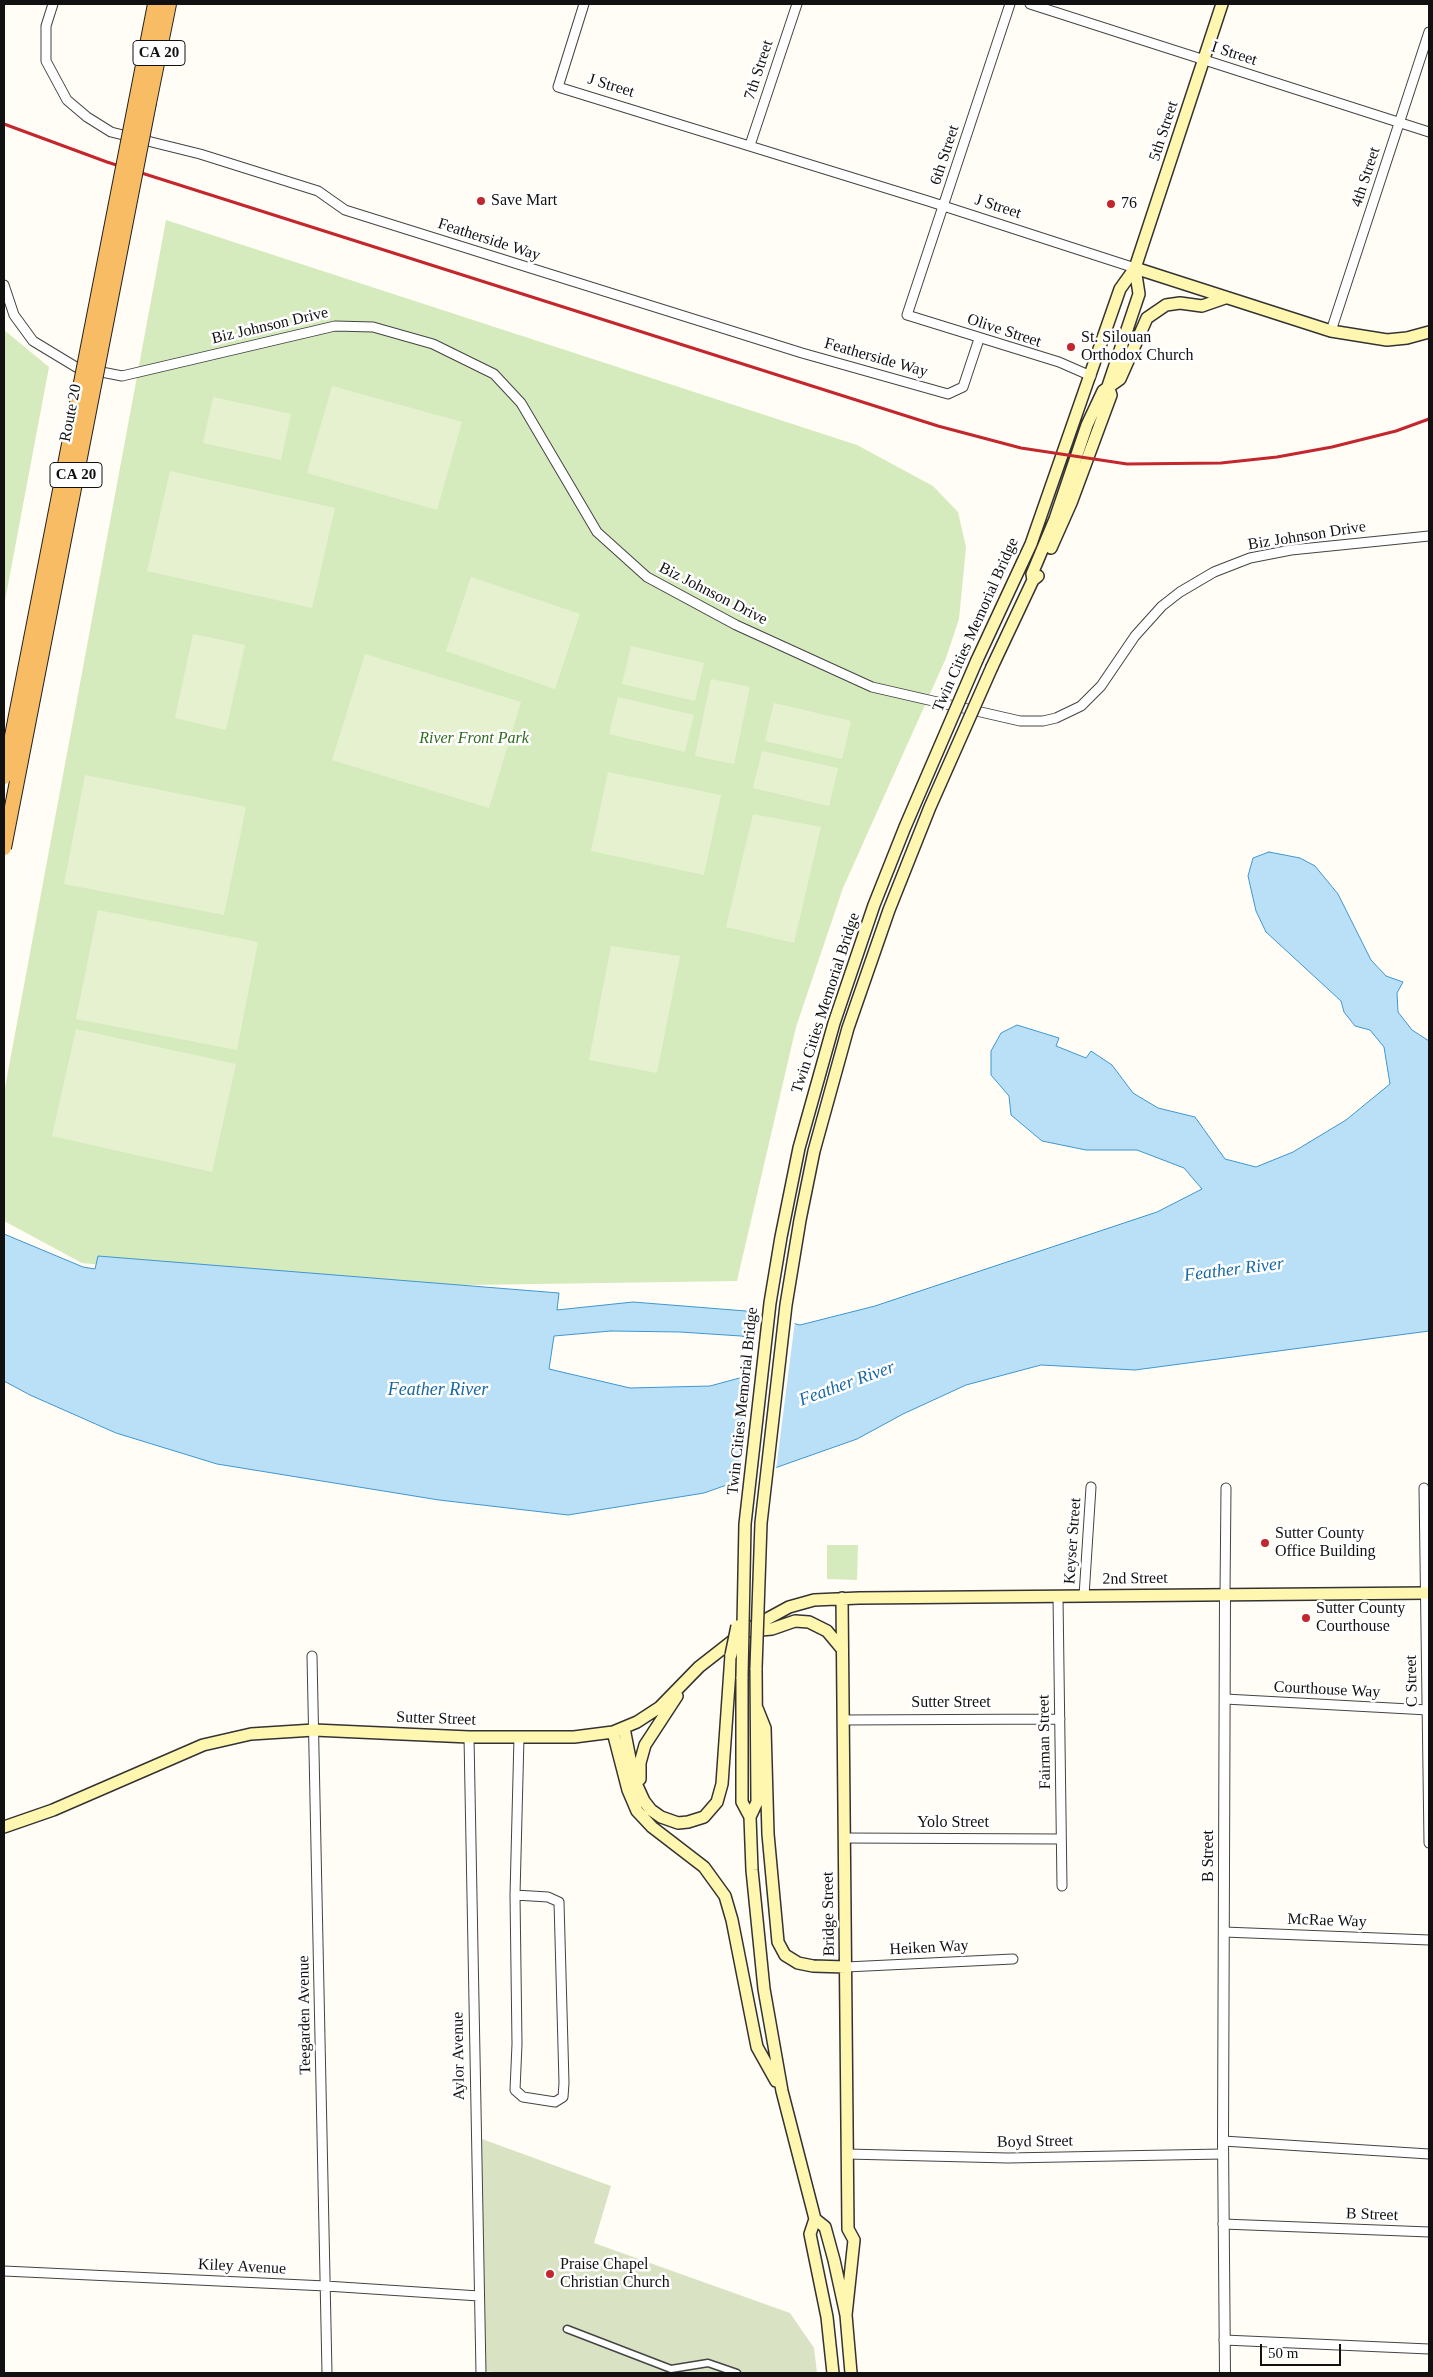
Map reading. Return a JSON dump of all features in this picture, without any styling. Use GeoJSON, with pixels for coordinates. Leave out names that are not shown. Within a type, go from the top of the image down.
{"type":"FeatureCollection","features":[{"type":"Feature","properties":{"kind":"highway","name":"CA 20"},"geometry":{"type":"LineString","coordinates":[[142,102],[155,4]]}},
{"type":"Feature","properties":{"kind":"highway","name":"CA 20"},"geometry":{"type":"LineString","coordinates":[[142,102],[169,4]]}},
{"type":"Feature","properties":{"kind":"highway","name":"Route 20"},"geometry":{"type":"LineString","coordinates":[[4,777],[142,102]]}},
{"type":"Feature","properties":{"kind":"highway","name":"Route 20"},"geometry":{"type":"LineString","coordinates":[[4,848],[142,102]]}},
{"type":"Feature","properties":{"kind":"main road","name":"5th Street"},"geometry":{"type":"LineString","coordinates":[[1091,376],[1120,289],[1135,268],[1222,4]]}},
{"type":"Feature","properties":{"kind":"main road","name":"5th Street"},"geometry":{"type":"LineString","coordinates":[[1108,386],[1139,294],[1135,268]]}},
{"type":"Feature","properties":{"kind":"main road","name":"J Street"},"geometry":{"type":"LineString","coordinates":[[1135,268],[1331,331],[1387,340],[1407,338],[1429,332]]}},
{"type":"Feature","properties":{"kind":"main road"},"geometry":{"type":"LineString","coordinates":[[1108,386],[1120,380],[1142,327],[1154,311],[1172,303],[1202,306],[1225,298]]}},
{"type":"Feature","properties":{"kind":"main road","name":"Twin Cities Memorial Bridge"},"geometry":{"type":"LineString","coordinates":[[750,1817],[742,1802],[742,1597],[746,1524],[770,1303],[781,1237],[803,1132],[834,1023],[874,905],[905,827],[977,660],[1031,544],[1091,376]]}},
{"type":"Feature","properties":{"kind":"main road","name":"Twin Cities Memorial Bridge"},"geometry":{"type":"LineString","coordinates":[[757,1708],[756,1668],[761,1523],[786,1305],[813,1159],[848,1028],[888,910],[930,807],[1033,580],[1032,574],[1055,519],[1088,425],[1103,391],[1108,386]]}},
{"type":"Feature","properties":{"kind":"main road","name":"2nd Street"},"geometry":{"type":"LineString","coordinates":[[842,1598],[1428,1593]]}},
{"type":"Feature","properties":{"kind":"main road"},"geometry":{"type":"LineString","coordinates":[[618,1730],[634,1779],[646,1804],[654,1813],[681,1823],[692,1822],[704,1817],[712,1810],[719,1798],[722,1784],[731,1655],[742,1597]]}},
{"type":"Feature","properties":{"kind":"main road","name":"Sutter Street"},"geometry":{"type":"LineString","coordinates":[[4,1827],[53,1810],[203,1745],[251,1734],[314,1730],[469,1738],[584,1737],[618,1730],[660,1707],[715,1653],[745,1631],[789,1607],[814,1600],[842,1598]]}},
{"type":"Feature","properties":{"kind":"main road","name":"Bridge Street"},"geometry":{"type":"LineString","coordinates":[[842,1598],[848,2228],[854,2240],[846,2315]]}},
{"type":"Feature","properties":{"kind":"main road"},"geometry":{"type":"LineString","coordinates":[[745,1631],[772,1630],[790,1622],[804,1621],[828,1631],[842,1649]]}},
{"type":"Feature","properties":{"kind":"main road"},"geometry":{"type":"LineString","coordinates":[[639,1786],[641,1759],[645,1745],[666,1715],[685,1681]]}},
{"type":"Feature","properties":{"kind":"main road"},"geometry":{"type":"LineString","coordinates":[[757,1708],[757,1802],[750,1817],[752,1870],[762,1974],[782,2091],[814,2219],[810,2234],[827,2317],[833,2373]]}},
{"type":"Feature","properties":{"kind":"main road"},"geometry":{"type":"LineString","coordinates":[[757,1708],[765,1728],[768,1834],[778,1942],[785,1955],[798,1964],[819,1967],[846,1967]]}},
{"type":"Feature","properties":{"kind":"main road"},"geometry":{"type":"LineString","coordinates":[[618,1730],[628,1790],[638,1812],[652,1827],[704,1867],[716,1880],[728,1901],[757,2047],[782,2091]]}},
{"type":"Feature","properties":{"kind":"main road"},"geometry":{"type":"LineString","coordinates":[[814,2219],[825,2227],[846,2315],[851,2373]]}},
{"type":"Feature","properties":{"kind":"street","name":"Featherside Way"},"geometry":{"type":"LineString","coordinates":[[53,4],[46,26],[46,61],[68,100],[87,117],[111,132],[200,154],[318,191],[345,210],[783,347],[948,394],[963,387],[979,339]]}},
{"type":"Feature","properties":{"kind":"street","name":"J Street"},"geometry":{"type":"LineString","coordinates":[[584,4],[558,87],[750,145],[1135,268]]}},
{"type":"Feature","properties":{"kind":"street","name":"7th Street"},"geometry":{"type":"LineString","coordinates":[[750,145],[797,4]]}},
{"type":"Feature","properties":{"kind":"street","name":"6th Street"},"geometry":{"type":"LineString","coordinates":[[907,315],[1010,4]]}},
{"type":"Feature","properties":{"kind":"street","name":"I Street"},"geometry":{"type":"LineString","coordinates":[[1030,4],[1429,132]]}},
{"type":"Feature","properties":{"kind":"street","name":"4th Street"},"geometry":{"type":"LineString","coordinates":[[1331,331],[1429,32]]}},
{"type":"Feature","properties":{"kind":"street","name":"Biz Johnson Drive"},"geometry":{"type":"LineString","coordinates":[[4,286],[14,315],[33,341],[76,367],[122,376],[335,326],[373,327],[433,344],[494,374],[520,403],[597,532],[646,577],[736,625],[872,687],[1002,718],[1031,722],[1043,721],[1081,706],[1101,686],[1136,636],[1162,606],[1196,582],[1232,564],[1291,550],[1429,536]]}},
{"type":"Feature","properties":{"kind":"street","name":"Olive Street"},"geometry":{"type":"LineString","coordinates":[[907,315],[1067,365],[1091,376]]}},
{"type":"Feature","properties":{"kind":"street","name":"Keyser Street"},"geometry":{"type":"LineString","coordinates":[[1084,1596],[1091,1487]]}},
{"type":"Feature","properties":{"kind":"street","name":"B Street"},"geometry":{"type":"LineString","coordinates":[[1225,2373],[1223,2141],[1226,1488]]}},
{"type":"Feature","properties":{"kind":"street","name":"C Street"},"geometry":{"type":"LineString","coordinates":[[1424,1488],[1428,1593],[1429,1843]]}},
{"type":"Feature","properties":{"kind":"street","name":"Fairman Street"},"geometry":{"type":"LineString","coordinates":[[1058,1597],[1062,1886]]}},
{"type":"Feature","properties":{"kind":"street","name":"Teegarden Avenue"},"geometry":{"type":"LineString","coordinates":[[312,1656],[327,2373]]}},
{"type":"Feature","properties":{"kind":"street","name":"Courthouse Way"},"geometry":{"type":"LineString","coordinates":[[1225,1699],[1428,1710]]}},
{"type":"Feature","properties":{"kind":"street","name":"Sutter Street"},"geometry":{"type":"LineString","coordinates":[[842,1720],[1060,1719]]}},
{"type":"Feature","properties":{"kind":"street"},"geometry":{"type":"LineString","coordinates":[[515,1895],[548,1897],[559,1902],[564,2083],[563,2097],[555,2102],[523,2097],[515,2090],[517,2044],[515,1895],[519,1737]]}},
{"type":"Feature","properties":{"kind":"street","name":"Aylor Avenue"},"geometry":{"type":"LineString","coordinates":[[469,1738],[480,2373]]}},
{"type":"Feature","properties":{"kind":"street","name":"Yolo Street"},"geometry":{"type":"LineString","coordinates":[[844,1838],[1061,1839]]}},
{"type":"Feature","properties":{"kind":"street","name":"McRae Way"},"geometry":{"type":"LineString","coordinates":[[1224,1932],[1429,1940]]}},
{"type":"Feature","properties":{"kind":"street","name":"Heiken Way"},"geometry":{"type":"LineString","coordinates":[[846,1967],[1013,1958]]}},
{"type":"Feature","properties":{"kind":"street"},"geometry":{"type":"LineString","coordinates":[[1223,2141],[1429,2154]]}},
{"type":"Feature","properties":{"kind":"street","name":"Boyd Street"},"geometry":{"type":"LineString","coordinates":[[847,2154],[1008,2158],[1223,2154]]}},
{"type":"Feature","properties":{"kind":"street","name":"B Street"},"geometry":{"type":"LineString","coordinates":[[1223,2224],[1429,2232]]}},
{"type":"Feature","properties":{"kind":"street","name":"Kiley Avenue"},"geometry":{"type":"LineString","coordinates":[[4,2271],[326,2286],[479,2296]]}},
{"type":"Feature","properties":{"kind":"street"},"geometry":{"type":"LineString","coordinates":[[566,2329],[672,2368],[708,2362],[737,2373]]}},
{"type":"Feature","properties":{"kind":"street"},"geometry":{"type":"LineString","coordinates":[[1224,2340],[1429,2349]]}},
{"type":"Feature","properties":{"kind":"green space","name":"River Front Park"},"geometry":{"type":"Polygon","coordinates":[[[166,220],[857,445],[933,486],[958,512],[966,547],[959,619],[946,658],[843,888],[796,1027],[737,1281],[338,1287],[82,1263],[4,1221],[4,1093],[166,220]]]}},
{"type":"Feature","properties":{"kind":"green space"},"geometry":{"type":"Polygon","coordinates":[[[4,330],[49,367],[4,606],[4,330]]]}},
{"type":"Feature","properties":{"kind":"green space"},"geometry":{"type":"Polygon","coordinates":[[[332,386],[462,422],[437,510],[307,473],[332,386]]]}},
{"type":"Feature","properties":{"kind":"green space"},"geometry":{"type":"Polygon","coordinates":[[[213,397],[291,414],[281,460],[203,443],[213,397]]]}},
{"type":"Feature","properties":{"kind":"green space"},"geometry":{"type":"Polygon","coordinates":[[[170,471],[335,508],[312,608],[147,571],[170,471]]]}},
{"type":"Feature","properties":{"kind":"green space"},"geometry":{"type":"Polygon","coordinates":[[[471,577],[580,614],[555,689],[446,651],[471,577]]]}},
{"type":"Feature","properties":{"kind":"green space"},"geometry":{"type":"Polygon","coordinates":[[[193,634],[245,645],[226,730],[175,718],[193,634]]]}},
{"type":"Feature","properties":{"kind":"green space"},"geometry":{"type":"Polygon","coordinates":[[[631,646],[704,663],[695,701],[622,684],[631,646]]]}},
{"type":"Feature","properties":{"kind":"green space"},"geometry":{"type":"Polygon","coordinates":[[[365,654],[521,702],[489,808],[332,760],[365,654]]]}},
{"type":"Feature","properties":{"kind":"green space"},"geometry":{"type":"Polygon","coordinates":[[[711,679],[750,687],[734,764],[695,756],[711,679]]]}},
{"type":"Feature","properties":{"kind":"green space"},"geometry":{"type":"Polygon","coordinates":[[[618,697],[694,715],[685,752],[609,734],[618,697]]]}},
{"type":"Feature","properties":{"kind":"green space"},"geometry":{"type":"Polygon","coordinates":[[[774,703],[851,721],[842,759],[765,741],[774,703]]]}},
{"type":"Feature","properties":{"kind":"green space"},"geometry":{"type":"Polygon","coordinates":[[[762,751],[838,768],[829,806],[753,788],[762,751]]]}},
{"type":"Feature","properties":{"kind":"green space"},"geometry":{"type":"Polygon","coordinates":[[[608,772],[721,795],[704,875],[591,851],[608,772]]]}},
{"type":"Feature","properties":{"kind":"green space"},"geometry":{"type":"Polygon","coordinates":[[[85,775],[246,807],[224,915],[64,884],[85,775]]]}},
{"type":"Feature","properties":{"kind":"green space"},"geometry":{"type":"Polygon","coordinates":[[[753,814],[821,827],[794,943],[726,927],[753,814]]]}},
{"type":"Feature","properties":{"kind":"green space"},"geometry":{"type":"Polygon","coordinates":[[[98,910],[258,942],[237,1050],[76,1019],[98,910]]]}},
{"type":"Feature","properties":{"kind":"green space"},"geometry":{"type":"Polygon","coordinates":[[[611,946],[680,956],[657,1073],[589,1060],[611,946]]]}},
{"type":"Feature","properties":{"kind":"green space"},"geometry":{"type":"Polygon","coordinates":[[[76,1029],[236,1064],[212,1172],[52,1136],[76,1029]]]}},
{"type":"Feature","properties":{"kind":"green space"},"geometry":{"type":"Polygon","coordinates":[[[827,1545],[858,1545],[857,1580],[827,1579],[827,1545]]]}},
{"type":"Feature","properties":{"kind":"green space"},"geometry":{"type":"Polygon","coordinates":[[[482,2139],[611,2186],[594,2243],[790,2313],[814,2348],[817,2373],[501,2373],[484,2371],[482,2139]]]}},
{"type":"Feature","properties":{"kind":"water","name":"Feather River"},"geometry":{"type":"Polygon","coordinates":[[[1269,852],[1300,858],[1315,866],[1338,894],[1371,960],[1386,976],[1403,982],[1397,993],[1398,1012],[1412,1030],[1429,1041],[1429,1331],[1135,1370],[1041,1365],[966,1385],[903,1414],[857,1439],[704,1493],[568,1515],[439,1500],[217,1464],[116,1433],[30,1395],[4,1381],[4,1234],[83,1267],[95,1269],[98,1256],[559,1293],[557,1310],[633,1302],[746,1311],[800,1325],[875,1306],[1157,1212],[1202,1189],[1184,1168],[1137,1150],[1086,1150],[1042,1141],[1011,1115],[1009,1096],[991,1075],[991,1051],[1001,1033],[1017,1025],[1059,1038],[1056,1046],[1086,1058],[1091,1051],[1112,1065],[1133,1093],[1158,1108],[1195,1117],[1225,1159],[1256,1167],[1293,1152],[1346,1120],[1390,1084],[1384,1047],[1370,1030],[1355,1026],[1344,1012],[1341,1001],[1266,932],[1256,911],[1248,876],[1253,858],[1269,852]],[[611,1331],[554,1336],[549,1369],[630,1388],[710,1386],[747,1376],[768,1362],[765,1342],[741,1336],[680,1332],[611,1331]]]}},
{"type":"Feature","properties":{"kind":"pier"},"geometry":{"type":"Polygon","coordinates":[[[757,1311],[795,1321],[776,1470],[738,1484],[748,1397],[743,1393],[744,1388],[748,1386],[750,1371],[766,1360],[764,1345],[753,1342],[757,1311]]]}},
{"type":"Feature","properties":{"kind":"railway"},"geometry":{"type":"LineString","coordinates":[[4,124],[107,162],[938,426],[1021,448],[1127,464],[1221,463],[1277,457],[1332,447],[1396,431],[1429,419]]}},
{"type":"Feature","properties":{"kind":"place","name":"Save Mart"},"geometry":{"type":"Point","coordinates":[481,201]}},
{"type":"Feature","properties":{"kind":"place","name":"76"},"geometry":{"type":"Point","coordinates":[1111,204]}},
{"type":"Feature","properties":{"kind":"place","name":"St. Silouan Orthodox Church"},"geometry":{"type":"Point","coordinates":[1071,347]}},
{"type":"Feature","properties":{"kind":"place","name":"Sutter County Office Building"},"geometry":{"type":"Point","coordinates":[1265,1543]}},
{"type":"Feature","properties":{"kind":"place","name":"Sutter County Courthouse"},"geometry":{"type":"Point","coordinates":[1306,1618]}},
{"type":"Feature","properties":{"kind":"place","name":"Praise Chapel Christian Church"},"geometry":{"type":"Point","coordinates":[550,2274]}}]}
